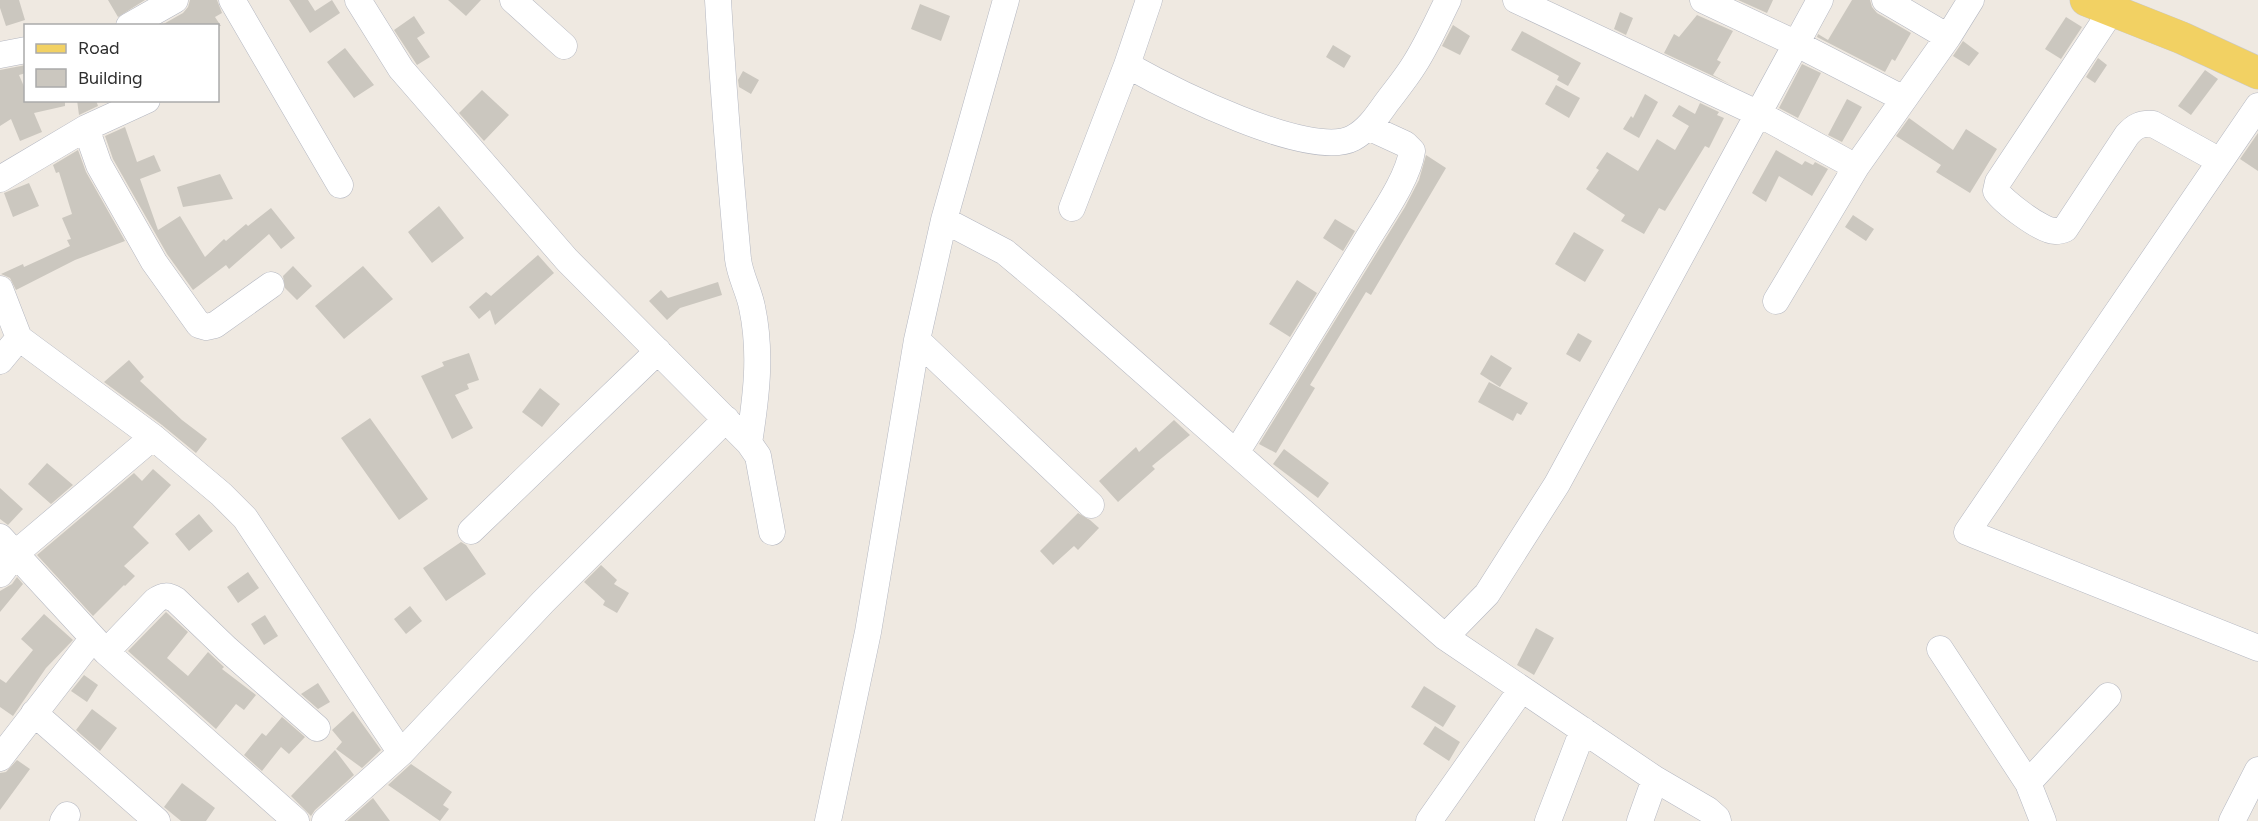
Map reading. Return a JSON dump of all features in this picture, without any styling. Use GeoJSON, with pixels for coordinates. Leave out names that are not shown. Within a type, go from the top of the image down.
{"type":"FeatureCollection","features":[{"type":"Feature","properties":{"kind":"main road"},"geometry":{"type":"LineString","coordinates":[[2144,0],[2258,49]]}},
{"type":"Feature","properties":{"kind":"main road"},"geometry":{"type":"LineString","coordinates":[[2099,5],[2182,38],[2258,73]]}},
{"type":"Feature","properties":{"kind":"street"},"geometry":{"type":"LineString","coordinates":[[133,24],[175,0]]}},
{"type":"Feature","properties":{"kind":"street"},"geometry":{"type":"LineString","coordinates":[[232,0],[340,185]]}},
{"type":"Feature","properties":{"kind":"street"},"geometry":{"type":"LineString","coordinates":[[358,0],[401,69],[567,260],[748,443],[758,456],[772,532]]}},
{"type":"Feature","properties":{"kind":"street"},"geometry":{"type":"LineString","coordinates":[[513,0],[564,46]]}},
{"type":"Feature","properties":{"kind":"street"},"geometry":{"type":"LineString","coordinates":[[718,0],[727,146],[739,265],[752,306],[758,348],[757,395],[748,443]]}},
{"type":"Feature","properties":{"kind":"street"},"geometry":{"type":"LineString","coordinates":[[828,821],[868,632],[917,340],[944,220],[1006,0]]}},
{"type":"Feature","properties":{"kind":"street"},"geometry":{"type":"LineString","coordinates":[[1072,208],[1127,65],[1149,0]]}},
{"type":"Feature","properties":{"kind":"street"},"geometry":{"type":"LineString","coordinates":[[1127,65],[1214,110],[1286,134],[1320,142],[1337,143],[1352,139],[1368,127],[1414,65],[1448,0]]}},
{"type":"Feature","properties":{"kind":"street"},"geometry":{"type":"LineString","coordinates":[[1516,0],[1759,114],[1856,167]]}},
{"type":"Feature","properties":{"kind":"street"},"geometry":{"type":"LineString","coordinates":[[1703,0],[1797,44],[1904,99]]}},
{"type":"Feature","properties":{"kind":"street"},"geometry":{"type":"LineString","coordinates":[[1445,637],[1487,594],[1557,484],[1820,0]]}},
{"type":"Feature","properties":{"kind":"street"},"geometry":{"type":"LineString","coordinates":[[1885,0],[1948,38]]}},
{"type":"Feature","properties":{"kind":"street"},"geometry":{"type":"LineString","coordinates":[[1776,301],[1856,167],[1948,38],[1971,0]]}},
{"type":"Feature","properties":{"kind":"street"},"geometry":{"type":"LineString","coordinates":[[2099,5],[1998,182],[1996,191],[2001,199],[2044,228],[2056,231],[2065,229],[2127,135],[2134,127],[2143,123],[2153,124],[2220,161]]}},
{"type":"Feature","properties":{"kind":"street"},"geometry":{"type":"LineString","coordinates":[[0,55],[24,50]]}},
{"type":"Feature","properties":{"kind":"street"},"geometry":{"type":"LineString","coordinates":[[0,179],[86,128],[143,102]]}},
{"type":"Feature","properties":{"kind":"street"},"geometry":{"type":"LineString","coordinates":[[2258,105],[1967,532],[2258,648]]}},
{"type":"Feature","properties":{"kind":"street"},"geometry":{"type":"LineString","coordinates":[[1236,453],[1377,224],[1410,163],[1412,151],[1405,144],[1368,127]]}},
{"type":"Feature","properties":{"kind":"street"},"geometry":{"type":"LineString","coordinates":[[86,128],[99,165],[154,262],[199,324],[206,327],[215,326],[271,285]]}},
{"type":"Feature","properties":{"kind":"street"},"geometry":{"type":"LineString","coordinates":[[944,220],[1005,252],[1445,637],[1655,779],[1708,810],[1718,818],[1718,821]]}},
{"type":"Feature","properties":{"kind":"street"},"geometry":{"type":"LineString","coordinates":[[0,289],[19,338],[153,437],[221,494],[245,518],[401,753]]}},
{"type":"Feature","properties":{"kind":"street"},"geometry":{"type":"LineString","coordinates":[[0,361],[19,338]]}},
{"type":"Feature","properties":{"kind":"street"},"geometry":{"type":"LineString","coordinates":[[917,340],[1091,505]]}},
{"type":"Feature","properties":{"kind":"street"},"geometry":{"type":"LineString","coordinates":[[471,531],[658,351]]}},
{"type":"Feature","properties":{"kind":"street"},"geometry":{"type":"LineString","coordinates":[[324,821],[401,753],[543,602],[726,419]]}},
{"type":"Feature","properties":{"kind":"street"},"geometry":{"type":"LineString","coordinates":[[0,574],[8,545],[74,502],[153,437]]}},
{"type":"Feature","properties":{"kind":"street"},"geometry":{"type":"LineString","coordinates":[[8,545],[100,645],[296,821]]}},
{"type":"Feature","properties":{"kind":"street"},"geometry":{"type":"LineString","coordinates":[[0,758],[34,713],[100,645],[161,596],[170,596],[176,600],[227,649],[317,728]]}},
{"type":"Feature","properties":{"kind":"street"},"geometry":{"type":"LineString","coordinates":[[1940,649],[2028,783],[2043,821]]}},
{"type":"Feature","properties":{"kind":"street"},"geometry":{"type":"LineString","coordinates":[[1429,821],[1521,690]]}},
{"type":"Feature","properties":{"kind":"street"},"geometry":{"type":"LineString","coordinates":[[2028,783],[2108,696]]}},
{"type":"Feature","properties":{"kind":"street"},"geometry":{"type":"LineString","coordinates":[[34,713],[157,821]]}},
{"type":"Feature","properties":{"kind":"street"},"geometry":{"type":"LineString","coordinates":[[1548,821],[1582,730]]}},
{"type":"Feature","properties":{"kind":"street"},"geometry":{"type":"LineString","coordinates":[[2232,821],[2257,777]]}},
{"type":"Feature","properties":{"kind":"street"},"geometry":{"type":"LineString","coordinates":[[1640,821],[1655,779]]}},
{"type":"Feature","properties":{"kind":"building"},"geometry":{"type":"Polygon","coordinates":[[[0,0],[19,0],[25,20],[6,26],[0,0]]]}},
{"type":"Feature","properties":{"kind":"building"},"geometry":{"type":"Polygon","coordinates":[[[108,0],[145,0],[118,17],[108,0]]]}},
{"type":"Feature","properties":{"kind":"building"},"geometry":{"type":"Polygon","coordinates":[[[190,0],[217,0],[222,13],[215,17],[221,26],[219,24],[164,24],[183,13],[190,0]]]}},
{"type":"Feature","properties":{"kind":"building"},"geometry":{"type":"Polygon","coordinates":[[[289,0],[308,0],[315,11],[332,0],[340,13],[310,33],[289,0]]]}},
{"type":"Feature","properties":{"kind":"building"},"geometry":{"type":"Polygon","coordinates":[[[448,0],[481,0],[466,16],[448,0]]]}},
{"type":"Feature","properties":{"kind":"building"},"geometry":{"type":"Polygon","coordinates":[[[1738,0],[1773,0],[1767,13],[1738,0]]]}},
{"type":"Feature","properties":{"kind":"building"},"geometry":{"type":"Polygon","coordinates":[[[1852,0],[1870,0],[1877,13],[1911,33],[1895,61],[1892,59],[1885,72],[1817,37],[1818,34],[1828,40],[1852,0]]]}},
{"type":"Feature","properties":{"kind":"building"},"geometry":{"type":"Polygon","coordinates":[[[920,4],[950,16],[941,41],[911,29],[920,4]]]}},
{"type":"Feature","properties":{"kind":"building"},"geometry":{"type":"Polygon","coordinates":[[[1620,12],[1633,18],[1626,35],[1614,29],[1620,12]]]}},
{"type":"Feature","properties":{"kind":"building"},"geometry":{"type":"Polygon","coordinates":[[[1697,15],[1733,31],[1717,60],[1721,62],[1713,75],[1732,85],[1664,53],[1674,34],[1679,37],[1697,15]]]}},
{"type":"Feature","properties":{"kind":"building"},"geometry":{"type":"Polygon","coordinates":[[[414,16],[425,33],[417,38],[430,57],[417,65],[394,30],[414,16]]]}},
{"type":"Feature","properties":{"kind":"building"},"geometry":{"type":"Polygon","coordinates":[[[2066,17],[2082,27],[2061,59],[2045,49],[2066,17]]]}},
{"type":"Feature","properties":{"kind":"building"},"geometry":{"type":"Polygon","coordinates":[[[1453,25],[1470,36],[1460,55],[1442,46],[1453,25]]]}},
{"type":"Feature","properties":{"kind":"building"},"geometry":{"type":"Polygon","coordinates":[[[1522,31],[1581,63],[1568,86],[1557,80],[1559,76],[1511,50],[1522,31]]]}},
{"type":"Feature","properties":{"kind":"building"},"geometry":{"type":"Polygon","coordinates":[[[1963,41],[1979,53],[1969,66],[1953,56],[1963,41]]]}},
{"type":"Feature","properties":{"kind":"building"},"geometry":{"type":"Polygon","coordinates":[[[1333,45],[1351,56],[1344,68],[1326,57],[1333,45]]]}},
{"type":"Feature","properties":{"kind":"building"},"geometry":{"type":"Polygon","coordinates":[[[345,48],[374,85],[354,98],[327,62],[345,48]]]}},
{"type":"Feature","properties":{"kind":"building"},"geometry":{"type":"Polygon","coordinates":[[[2098,58],[2107,65],[2095,83],[2086,77],[2098,58]]]}},
{"type":"Feature","properties":{"kind":"building"},"geometry":{"type":"Polygon","coordinates":[[[1802,64],[1821,73],[1798,118],[1779,108],[1802,64]]]}},
{"type":"Feature","properties":{"kind":"building"},"geometry":{"type":"Polygon","coordinates":[[[24,65],[24,74],[19,75],[24,86],[24,102],[65,102],[65,106],[34,113],[42,132],[20,141],[11,119],[0,126],[0,70],[24,65]]]}},
{"type":"Feature","properties":{"kind":"building"},"geometry":{"type":"Polygon","coordinates":[[[2205,70],[2218,79],[2191,115],[2178,106],[2205,70]]]}},
{"type":"Feature","properties":{"kind":"building"},"geometry":{"type":"Polygon","coordinates":[[[743,71],[759,80],[751,94],[739,87],[738,80],[743,71]]]}},
{"type":"Feature","properties":{"kind":"building"},"geometry":{"type":"Polygon","coordinates":[[[1556,85],[1580,98],[1569,118],[1545,104],[1556,85]]]}},
{"type":"Feature","properties":{"kind":"building"},"geometry":{"type":"Polygon","coordinates":[[[482,90],[509,115],[484,141],[459,113],[482,90]]]}},
{"type":"Feature","properties":{"kind":"building"},"geometry":{"type":"Polygon","coordinates":[[[1645,94],[1658,102],[1639,138],[1623,129],[1631,116],[1633,118],[1645,94]]]}},
{"type":"Feature","properties":{"kind":"building"},"geometry":{"type":"Polygon","coordinates":[[[1847,99],[1862,107],[1842,142],[1828,135],[1847,99]]]}},
{"type":"Feature","properties":{"kind":"building"},"geometry":{"type":"Polygon","coordinates":[[[77,102],[97,102],[98,106],[79,115],[77,102]]]}},
{"type":"Feature","properties":{"kind":"building"},"geometry":{"type":"Polygon","coordinates":[[[1700,103],[1719,112],[1717,115],[1724,118],[1709,148],[1705,146],[1665,211],[1659,208],[1644,234],[1621,221],[1625,215],[1586,189],[1599,170],[1596,168],[1607,152],[1638,171],[1657,139],[1675,150],[1689,126],[1672,116],[1679,105],[1695,114],[1700,103]]]}},
{"type":"Feature","properties":{"kind":"building"},"geometry":{"type":"Polygon","coordinates":[[[1909,118],[1953,150],[1966,129],[1997,149],[1970,193],[1936,172],[1941,165],[1896,136],[1909,118]]]}},
{"type":"Feature","properties":{"kind":"building"},"geometry":{"type":"Polygon","coordinates":[[[125,127],[137,162],[154,155],[161,171],[140,179],[158,230],[180,216],[205,257],[224,239],[226,241],[246,224],[248,226],[271,208],[295,238],[281,249],[269,234],[229,269],[226,265],[193,290],[167,254],[113,159],[105,136],[125,127]]]}},
{"type":"Feature","properties":{"kind":"building"},"geometry":{"type":"Polygon","coordinates":[[[2258,133],[2258,171],[2240,159],[2258,133]]]}},
{"type":"Feature","properties":{"kind":"building"},"geometry":{"type":"Polygon","coordinates":[[[78,150],[86,172],[125,241],[75,260],[16,290],[10,278],[1,274],[23,264],[24,267],[70,246],[67,240],[71,239],[62,218],[72,214],[59,172],[56,173],[53,165],[78,150]]]}},
{"type":"Feature","properties":{"kind":"building"},"geometry":{"type":"Polygon","coordinates":[[[1776,150],[1802,165],[1805,161],[1813,165],[1815,162],[1828,169],[1812,196],[1779,176],[1766,202],[1752,193],[1776,150]]]}},
{"type":"Feature","properties":{"kind":"building"},"geometry":{"type":"Polygon","coordinates":[[[1426,155],[1446,168],[1371,295],[1366,292],[1310,385],[1315,388],[1276,453],[1259,444],[1405,207],[1419,180],[1426,155]]]}},
{"type":"Feature","properties":{"kind":"building"},"geometry":{"type":"Polygon","coordinates":[[[220,174],[233,199],[183,207],[177,187],[220,174]]]}},
{"type":"Feature","properties":{"kind":"building"},"geometry":{"type":"Polygon","coordinates":[[[29,183],[39,206],[13,217],[4,193],[29,183]]]}},
{"type":"Feature","properties":{"kind":"building"},"geometry":{"type":"Polygon","coordinates":[[[439,206],[464,238],[432,263],[408,232],[439,206]]]}},
{"type":"Feature","properties":{"kind":"building"},"geometry":{"type":"Polygon","coordinates":[[[1853,215],[1874,229],[1866,241],[1845,227],[1853,215]]]}},
{"type":"Feature","properties":{"kind":"building"},"geometry":{"type":"Polygon","coordinates":[[[1335,219],[1355,231],[1343,251],[1323,238],[1335,219]]]}},
{"type":"Feature","properties":{"kind":"building"},"geometry":{"type":"Polygon","coordinates":[[[1574,232],[1604,250],[1585,282],[1555,264],[1574,232]]]}},
{"type":"Feature","properties":{"kind":"building"},"geometry":{"type":"Polygon","coordinates":[[[538,255],[554,273],[495,325],[490,310],[479,319],[469,307],[486,292],[491,296],[538,255]]]}},
{"type":"Feature","properties":{"kind":"building"},"geometry":{"type":"Polygon","coordinates":[[[293,266],[312,286],[297,300],[285,288],[283,276],[293,266]]]}},
{"type":"Feature","properties":{"kind":"building"},"geometry":{"type":"Polygon","coordinates":[[[363,266],[393,299],[344,339],[315,306],[363,266]]]}},
{"type":"Feature","properties":{"kind":"building"},"geometry":{"type":"Polygon","coordinates":[[[1297,280],[1317,293],[1290,337],[1269,324],[1297,280]]]}},
{"type":"Feature","properties":{"kind":"building"},"geometry":{"type":"Polygon","coordinates":[[[718,282],[722,295],[680,308],[667,320],[649,301],[661,290],[668,298],[718,282]]]}},
{"type":"Feature","properties":{"kind":"building"},"geometry":{"type":"Polygon","coordinates":[[[1578,333],[1592,341],[1580,362],[1566,354],[1578,333]]]}},
{"type":"Feature","properties":{"kind":"building"},"geometry":{"type":"Polygon","coordinates":[[[469,353],[479,380],[467,384],[469,389],[455,395],[473,428],[452,439],[421,376],[444,366],[442,362],[469,353]]]}},
{"type":"Feature","properties":{"kind":"building"},"geometry":{"type":"Polygon","coordinates":[[[1491,355],[1512,368],[1500,387],[1480,374],[1491,355]]]}},
{"type":"Feature","properties":{"kind":"building"},"geometry":{"type":"Polygon","coordinates":[[[129,360],[144,377],[140,381],[182,420],[207,439],[196,453],[104,382],[129,360]]]}},
{"type":"Feature","properties":{"kind":"building"},"geometry":{"type":"Polygon","coordinates":[[[1489,382],[1528,403],[1521,415],[1517,413],[1513,421],[1478,402],[1489,382]]]}},
{"type":"Feature","properties":{"kind":"building"},"geometry":{"type":"Polygon","coordinates":[[[540,388],[560,404],[542,427],[522,412],[540,388]]]}},
{"type":"Feature","properties":{"kind":"building"},"geometry":{"type":"Polygon","coordinates":[[[370,418],[428,499],[399,520],[341,438],[370,418]]]}},
{"type":"Feature","properties":{"kind":"building"},"geometry":{"type":"Polygon","coordinates":[[[1174,420],[1190,435],[1152,466],[1155,469],[1118,502],[1099,481],[1136,447],[1139,452],[1174,420]]]}},
{"type":"Feature","properties":{"kind":"building"},"geometry":{"type":"Polygon","coordinates":[[[1284,449],[1329,483],[1318,498],[1273,464],[1284,449]]]}},
{"type":"Feature","properties":{"kind":"building"},"geometry":{"type":"Polygon","coordinates":[[[47,463],[73,485],[51,504],[28,484],[47,463]]]}},
{"type":"Feature","properties":{"kind":"building"},"geometry":{"type":"Polygon","coordinates":[[[153,469],[171,485],[133,527],[149,543],[124,566],[135,576],[93,616],[37,555],[134,473],[142,481],[153,469]]]}},
{"type":"Feature","properties":{"kind":"building"},"geometry":{"type":"Polygon","coordinates":[[[0,488],[23,509],[8,525],[0,519],[0,488]]]}},
{"type":"Feature","properties":{"kind":"building"},"geometry":{"type":"Polygon","coordinates":[[[1078,513],[1099,528],[1078,550],[1074,546],[1053,565],[1040,551],[1078,513]]]}},
{"type":"Feature","properties":{"kind":"building"},"geometry":{"type":"Polygon","coordinates":[[[199,514],[213,531],[189,551],[175,534],[199,514]]]}},
{"type":"Feature","properties":{"kind":"building"},"geometry":{"type":"Polygon","coordinates":[[[461,542],[466,545],[486,574],[446,601],[423,568],[461,542]]]}},
{"type":"Feature","properties":{"kind":"building"},"geometry":{"type":"Polygon","coordinates":[[[601,565],[617,580],[614,584],[629,593],[617,613],[603,605],[605,601],[584,582],[601,565]]]}},
{"type":"Feature","properties":{"kind":"building"},"geometry":{"type":"Polygon","coordinates":[[[248,572],[259,588],[238,603],[227,587],[248,572]]]}},
{"type":"Feature","properties":{"kind":"building"},"geometry":{"type":"Polygon","coordinates":[[[17,577],[23,584],[0,612],[0,591],[12,584],[17,577]]]}},
{"type":"Feature","properties":{"kind":"building"},"geometry":{"type":"Polygon","coordinates":[[[410,606],[422,621],[406,634],[394,619],[410,606]]]}},
{"type":"Feature","properties":{"kind":"building"},"geometry":{"type":"Polygon","coordinates":[[[166,612],[188,632],[167,658],[188,676],[208,652],[224,667],[222,669],[256,695],[244,710],[236,704],[216,729],[128,651],[166,612]]]}},
{"type":"Feature","properties":{"kind":"building"},"geometry":{"type":"Polygon","coordinates":[[[44,614],[73,640],[46,668],[13,716],[0,707],[0,679],[6,683],[33,650],[21,639],[44,614]]]}},
{"type":"Feature","properties":{"kind":"building"},"geometry":{"type":"Polygon","coordinates":[[[265,615],[278,636],[264,645],[251,624],[265,615]]]}},
{"type":"Feature","properties":{"kind":"building"},"geometry":{"type":"Polygon","coordinates":[[[1536,628],[1554,638],[1534,675],[1517,665],[1536,628]]]}},
{"type":"Feature","properties":{"kind":"building"},"geometry":{"type":"Polygon","coordinates":[[[84,675],[98,685],[87,702],[71,691],[84,675]]]}},
{"type":"Feature","properties":{"kind":"building"},"geometry":{"type":"Polygon","coordinates":[[[318,683],[330,702],[318,709],[301,694],[318,683]]]}},
{"type":"Feature","properties":{"kind":"building"},"geometry":{"type":"Polygon","coordinates":[[[1424,686],[1456,706],[1443,727],[1411,707],[1424,686]]]}},
{"type":"Feature","properties":{"kind":"building"},"geometry":{"type":"Polygon","coordinates":[[[92,709],[117,728],[100,751],[76,730],[92,709]]]}},
{"type":"Feature","properties":{"kind":"building"},"geometry":{"type":"Polygon","coordinates":[[[353,711],[381,750],[362,768],[336,749],[342,742],[332,730],[353,711]]]}},
{"type":"Feature","properties":{"kind":"building"},"geometry":{"type":"Polygon","coordinates":[[[282,717],[305,737],[289,754],[281,747],[262,771],[244,755],[262,733],[266,736],[282,717]]]}},
{"type":"Feature","properties":{"kind":"building"},"geometry":{"type":"Polygon","coordinates":[[[1435,726],[1460,742],[1449,761],[1423,744],[1435,726]]]}},
{"type":"Feature","properties":{"kind":"building"},"geometry":{"type":"Polygon","coordinates":[[[335,750],[354,775],[311,816],[291,796],[335,750]]]}},
{"type":"Feature","properties":{"kind":"building"},"geometry":{"type":"Polygon","coordinates":[[[17,760],[30,769],[0,810],[0,773],[6,772],[17,760]]]}},
{"type":"Feature","properties":{"kind":"building"},"geometry":{"type":"Polygon","coordinates":[[[411,764],[452,792],[443,805],[449,809],[440,821],[388,785],[411,764]]]}},
{"type":"Feature","properties":{"kind":"building"},"geometry":{"type":"Polygon","coordinates":[[[182,783],[215,808],[206,821],[181,821],[164,807],[182,783]]]}},
{"type":"Feature","properties":{"kind":"building"},"geometry":{"type":"Polygon","coordinates":[[[373,798],[390,821],[347,821],[373,798]]]}}]}
